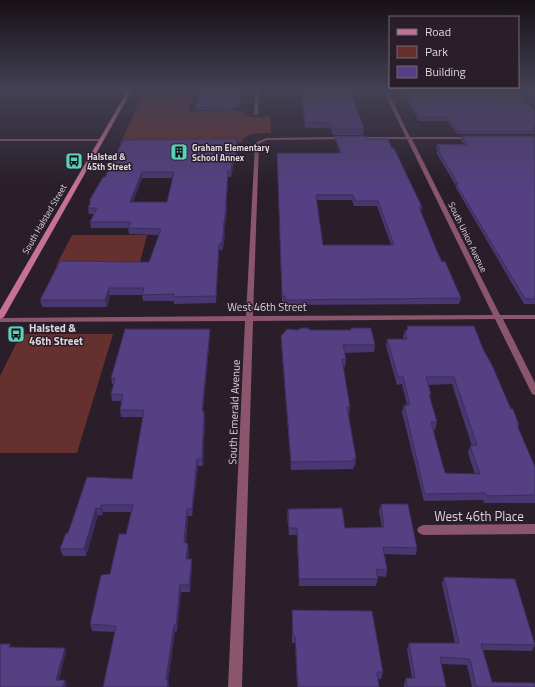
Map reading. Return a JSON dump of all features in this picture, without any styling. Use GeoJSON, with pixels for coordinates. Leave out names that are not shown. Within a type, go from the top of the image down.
{"type":"FeatureCollection","features":[{"type":"Feature","properties":{"kind":"main road","name":"South Halsted Street"},"geometry":{"type":"LineString","coordinates":[[0,318],[111,122]]}},
{"type":"Feature","properties":{"kind":"street","name":"South Union Avenue"},"geometry":{"type":"LineString","coordinates":[[401,122],[535,392]]}},
{"type":"Feature","properties":{"kind":"street","name":"South Emerald Avenue"},"geometry":{"type":"LineString","coordinates":[[235,687],[256,146],[260,141],[274,138],[409,138]]}},
{"type":"Feature","properties":{"kind":"street"},"geometry":{"type":"LineString","coordinates":[[409,138],[476,138]]}},
{"type":"Feature","properties":{"kind":"street"},"geometry":{"type":"LineString","coordinates":[[0,140],[101,140]]}},
{"type":"Feature","properties":{"kind":"street","name":"West 46th Street"},"geometry":{"type":"LineString","coordinates":[[0,318],[535,317]]}},
{"type":"Feature","properties":{"kind":"street","name":"West 46th Place"},"geometry":{"type":"LineString","coordinates":[[423,530],[535,530]]}},
{"type":"Feature","properties":{"kind":"green space"},"geometry":{"type":"Polygon","coordinates":[[[130,122],[270,122],[271,133],[258,133],[250,135],[243,139],[241,143],[120,144],[130,122]]]}},
{"type":"Feature","properties":{"kind":"green space"},"geometry":{"type":"Polygon","coordinates":[[[72,235],[147,235],[139,266],[56,266],[72,235]]]}},
{"type":"Feature","properties":{"kind":"green space"},"geometry":{"type":"Polygon","coordinates":[[[21,334],[113,334],[77,453],[0,453],[0,376],[21,334]]]}},
{"type":"Feature","properties":{"kind":"building"},"geometry":{"type":"Polygon","coordinates":[[[307,122],[362,122],[364,129],[333,129],[331,123],[307,122]]]}},
{"type":"Feature","properties":{"kind":"building"},"geometry":{"type":"Polygon","coordinates":[[[452,122],[535,122],[535,131],[458,131],[452,122]]]}},
{"type":"Feature","properties":{"kind":"building"},"geometry":{"type":"Polygon","coordinates":[[[335,136],[366,136],[367,139],[388,139],[392,148],[394,148],[422,207],[419,207],[437,251],[442,262],[445,261],[461,298],[285,300],[285,296],[282,296],[277,153],[341,153],[335,136]],[[316,195],[323,245],[394,245],[378,201],[355,201],[353,195],[316,195]]]}},
{"type":"Feature","properties":{"kind":"building"},"geometry":{"type":"Polygon","coordinates":[[[462,136],[535,136],[535,299],[525,299],[456,184],[458,184],[438,150],[440,150],[437,144],[467,145],[462,136]]]}},
{"type":"Feature","properties":{"kind":"building"},"geometry":{"type":"Polygon","coordinates":[[[237,139],[236,156],[233,156],[231,171],[228,171],[224,229],[222,242],[219,244],[216,296],[173,297],[174,294],[142,295],[144,288],[109,288],[105,300],[40,300],[60,261],[149,262],[161,229],[128,228],[131,222],[90,222],[97,208],[88,208],[91,201],[89,201],[103,177],[105,177],[123,140],[237,139]],[[142,172],[130,202],[167,202],[174,172],[142,172]]]}},
{"type":"Feature","properties":{"kind":"building"},"geometry":{"type":"Polygon","coordinates":[[[407,326],[474,326],[511,409],[513,409],[519,425],[517,425],[535,467],[535,495],[487,496],[485,493],[425,494],[404,405],[410,405],[403,377],[398,377],[387,339],[407,339],[405,330],[408,330],[407,326]],[[426,377],[437,422],[431,422],[445,473],[480,474],[470,446],[477,445],[454,377],[426,377]]]}},
{"type":"Feature","properties":{"kind":"building"},"geometry":{"type":"Polygon","coordinates":[[[301,328],[308,328],[310,330],[351,330],[351,328],[371,328],[375,345],[343,345],[346,359],[342,359],[350,407],[347,407],[356,458],[354,458],[354,461],[291,462],[281,336],[287,329],[298,330],[301,328]]]}},
{"type":"Feature","properties":{"kind":"building"},"geometry":{"type":"Polygon","coordinates":[[[125,329],[210,329],[202,411],[204,411],[202,459],[197,459],[192,509],[187,509],[184,542],[188,544],[186,559],[192,559],[189,585],[180,585],[176,625],[174,625],[166,680],[168,680],[167,687],[103,687],[116,626],[90,624],[101,575],[110,574],[119,534],[126,534],[133,505],[101,505],[100,509],[96,508],[84,549],[60,549],[66,533],[68,533],[87,477],[132,479],[144,410],[120,410],[123,395],[111,394],[115,378],[111,378],[125,329]]]}},
{"type":"Feature","properties":{"kind":"building"},"geometry":{"type":"Polygon","coordinates":[[[381,504],[408,504],[417,548],[383,547],[387,570],[376,569],[378,579],[299,579],[297,528],[289,528],[288,509],[342,508],[345,528],[384,527],[381,504]]]}},
{"type":"Feature","properties":{"kind":"building"},"geometry":{"type":"Polygon","coordinates":[[[444,577],[515,579],[535,645],[481,644],[492,682],[535,683],[535,687],[476,687],[470,659],[440,657],[446,687],[407,687],[406,678],[415,678],[409,643],[459,643],[444,577]]]}},
{"type":"Feature","properties":{"kind":"building"},"geometry":{"type":"Polygon","coordinates":[[[292,610],[372,611],[383,672],[377,672],[379,687],[298,687],[292,610]]]}},
{"type":"Feature","properties":{"kind":"building"},"geometry":{"type":"Polygon","coordinates":[[[0,644],[11,644],[9,647],[65,648],[56,680],[65,680],[63,687],[0,687],[0,644]]]}},
{"type":"Feature","properties":{"kind":"place","name":"Graham Elementary School Annex"},"geometry":{"type":"Point","coordinates":[179,152]}},
{"type":"Feature","properties":{"kind":"place","name":"Halsted & 45th Street"},"geometry":{"type":"Point","coordinates":[74,161]}},
{"type":"Feature","properties":{"kind":"place","name":"Halsted & 46th Street"},"geometry":{"type":"Point","coordinates":[16,334]}}]}
